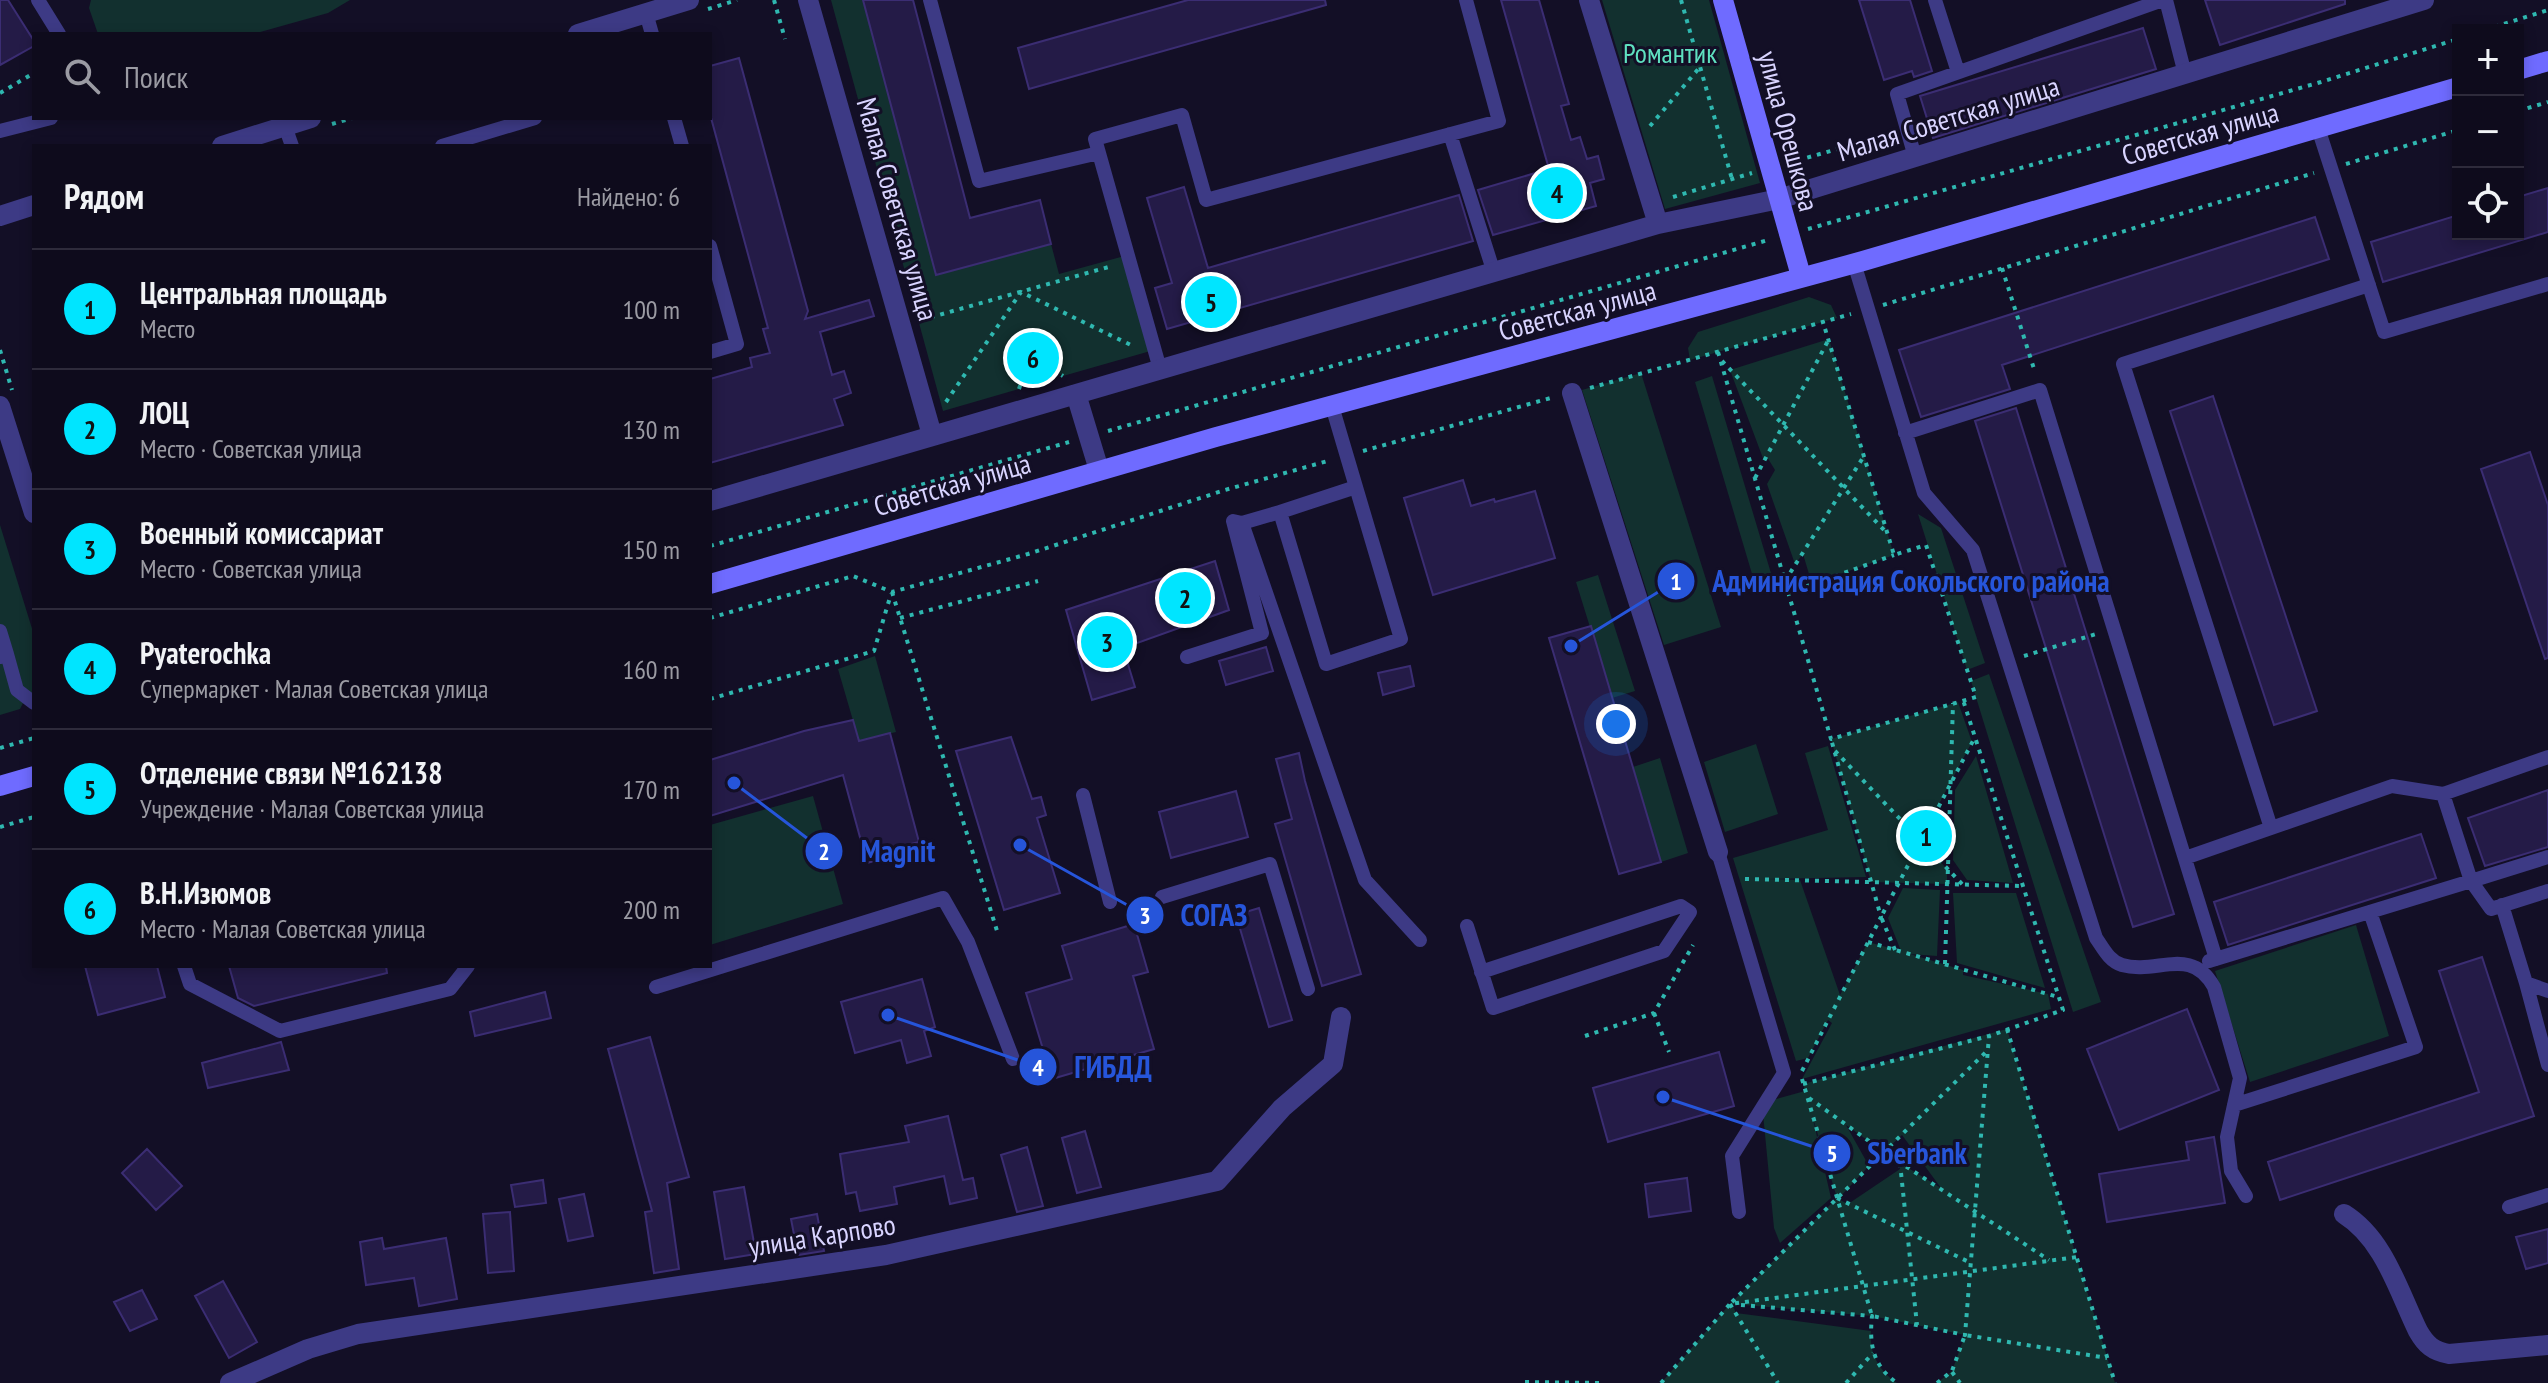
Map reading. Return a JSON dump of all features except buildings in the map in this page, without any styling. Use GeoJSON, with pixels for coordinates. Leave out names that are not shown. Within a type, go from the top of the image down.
{"type":"FeatureCollection","features":[{"type":"Feature","properties":{"kind":"main road","name":"улица Орешкова"},"geometry":{"type":"LineString","coordinates":[[1723,0],[1801,276]]}},
{"type":"Feature","properties":{"kind":"main road"},"geometry":{"type":"LineString","coordinates":[[2524,68],[2548,61]]}},
{"type":"Feature","properties":{"kind":"main road","name":"Советская улица"},"geometry":{"type":"LineString","coordinates":[[712,583],[1099,470],[1854,263],[2452,89]]}},
{"type":"Feature","properties":{"kind":"main road"},"geometry":{"type":"LineString","coordinates":[[0,786],[32,777]]}},
{"type":"Feature","properties":{"kind":"street"},"geometry":{"type":"LineString","coordinates":[[584,32],[689,0]]}},
{"type":"Feature","properties":{"kind":"street","name":"Малая Советская улица"},"geometry":{"type":"LineString","coordinates":[[808,0],[932,435]]}},
{"type":"Feature","properties":{"kind":"street"},"geometry":{"type":"LineString","coordinates":[[1589,0],[1658,224]]}},
{"type":"Feature","properties":{"kind":"street","name":"Малая Советская улица"},"geometry":{"type":"LineString","coordinates":[[712,500],[1658,224],[1779,199],[2424,0]]}},
{"type":"Feature","properties":{"kind":"street"},"geometry":{"type":"LineString","coordinates":[[235,144],[288,136],[308,120]]}},
{"type":"Feature","properties":{"kind":"street"},"geometry":{"type":"LineString","coordinates":[[0,216],[32,206]]}},
{"type":"Feature","properties":{"kind":"street"},"geometry":{"type":"LineString","coordinates":[[1572,393],[1718,852]]}},
{"type":"Feature","properties":{"kind":"street"},"geometry":{"type":"LineString","coordinates":[[1076,394],[1099,470]]}},
{"type":"Feature","properties":{"kind":"street"},"geometry":{"type":"LineString","coordinates":[[0,406],[32,507]]}},
{"type":"Feature","properties":{"kind":"street","name":"улица Карпово"},"geometry":{"type":"LineString","coordinates":[[230,1383],[308,1349],[358,1334],[886,1255],[1217,1181],[1282,1108],[1333,1064],[1341,1017]]}},
{"type":"Feature","properties":{"kind":"street"},"geometry":{"type":"LineString","coordinates":[[2344,1214],[2362,1225],[2374,1241],[2424,1342],[2434,1351],[2449,1354],[2548,1345]]}},
{"type":"Feature","properties":{"kind":"lane"},"geometry":{"type":"LineString","coordinates":[[38,0],[58,32]]}},
{"type":"Feature","properties":{"kind":"lane"},"geometry":{"type":"LineString","coordinates":[[930,0],[979,181],[1099,153]]}},
{"type":"Feature","properties":{"kind":"lane"},"geometry":{"type":"LineString","coordinates":[[1160,369],[1095,139],[1182,115],[1206,200],[1499,121],[1466,0]]}},
{"type":"Feature","properties":{"kind":"lane"},"geometry":{"type":"LineString","coordinates":[[1935,0],[1958,72]]}},
{"type":"Feature","properties":{"kind":"lane"},"geometry":{"type":"LineString","coordinates":[[1915,157],[1897,94],[2164,0],[2185,74]]}},
{"type":"Feature","properties":{"kind":"lane"},"geometry":{"type":"LineString","coordinates":[[646,13],[651,32]]}},
{"type":"Feature","properties":{"kind":"lane"},"geometry":{"type":"LineString","coordinates":[[0,131],[43,120]]}},
{"type":"Feature","properties":{"kind":"lane"},"geometry":{"type":"LineString","coordinates":[[449,144],[528,120]]}},
{"type":"Feature","properties":{"kind":"lane"},"geometry":{"type":"LineString","coordinates":[[675,120],[681,144]]}},
{"type":"Feature","properties":{"kind":"lane"},"geometry":{"type":"LineString","coordinates":[[2318,128],[2384,332],[2548,284]]}},
{"type":"Feature","properties":{"kind":"lane"},"geometry":{"type":"LineString","coordinates":[[1450,134],[1494,273]]}},
{"type":"Feature","properties":{"kind":"lane"},"geometry":{"type":"LineString","coordinates":[[712,253],[737,344],[712,351]]}},
{"type":"Feature","properties":{"kind":"lane"},"geometry":{"type":"LineString","coordinates":[[1854,263],[1924,493],[1973,550],[2096,938],[2108,955],[2121,965],[2177,963],[2193,966],[2206,973],[2214,987],[2240,1078],[2227,1137],[2231,1171],[2246,1196]]}},
{"type":"Feature","properties":{"kind":"lane"},"geometry":{"type":"LineString","coordinates":[[2271,828],[2123,364],[2369,285]]}},
{"type":"Feature","properties":{"kind":"lane"},"geometry":{"type":"LineString","coordinates":[[1905,433],[2040,390],[2216,959]]}},
{"type":"Feature","properties":{"kind":"lane"},"geometry":{"type":"LineString","coordinates":[[1280,512],[1326,664],[1401,639],[1332,406]]}},
{"type":"Feature","properties":{"kind":"lane"},"geometry":{"type":"LineString","coordinates":[[1187,657],[1262,633],[1233,521],[1242,523],[1356,487]]}},
{"type":"Feature","properties":{"kind":"lane"},"geometry":{"type":"LineString","coordinates":[[1242,523],[1365,880],[1420,940]]}},
{"type":"Feature","properties":{"kind":"lane"},"geometry":{"type":"LineString","coordinates":[[0,631],[4,656],[17,690],[32,701]]}},
{"type":"Feature","properties":{"kind":"lane"},"geometry":{"type":"LineString","coordinates":[[2185,858],[2392,786],[2443,794],[2548,757]]}},
{"type":"Feature","properties":{"kind":"lane"},"geometry":{"type":"LineString","coordinates":[[2443,794],[2471,881],[2491,909],[2548,891]]}},
{"type":"Feature","properties":{"kind":"lane"},"geometry":{"type":"LineString","coordinates":[[1083,795],[1110,902]]}},
{"type":"Feature","properties":{"kind":"lane"},"geometry":{"type":"LineString","coordinates":[[1718,852],[1784,1073],[1732,1156],[1739,1212]]}},
{"type":"Feature","properties":{"kind":"lane"},"geometry":{"type":"LineString","coordinates":[[2193,966],[2548,857]]}},
{"type":"Feature","properties":{"kind":"lane"},"geometry":{"type":"LineString","coordinates":[[1162,897],[1270,864],[1308,989]]}},
{"type":"Feature","properties":{"kind":"lane"},"geometry":{"type":"LineString","coordinates":[[656,987],[943,898],[968,942],[1013,1059]]}},
{"type":"Feature","properties":{"kind":"lane"},"geometry":{"type":"LineString","coordinates":[[2502,905],[2548,1065]]}},
{"type":"Feature","properties":{"kind":"lane"},"geometry":{"type":"LineString","coordinates":[[1467,926],[1481,972],[1493,1008],[1664,951],[1690,912],[1681,906],[1481,972]]}},
{"type":"Feature","properties":{"kind":"lane"},"geometry":{"type":"LineString","coordinates":[[2234,1105],[2416,1047],[2370,912]]}},
{"type":"Feature","properties":{"kind":"lane"},"geometry":{"type":"LineString","coordinates":[[185,968],[190,984],[279,1031],[450,989],[466,968]]}},
{"type":"Feature","properties":{"kind":"lane"},"geometry":{"type":"LineString","coordinates":[[2526,983],[2548,991]]}},
{"type":"Feature","properties":{"kind":"lane"},"geometry":{"type":"LineString","coordinates":[[2509,1207],[2548,1195]]}},
{"type":"Feature","properties":{"kind":"path"},"geometry":{"type":"LineString","coordinates":[[774,0],[785,39]]}},
{"type":"Feature","properties":{"kind":"path"},"geometry":{"type":"LineString","coordinates":[[1681,0],[1732,179]]}},
{"type":"Feature","properties":{"kind":"path"},"geometry":{"type":"LineString","coordinates":[[2504,24],[2548,10]]}},
{"type":"Feature","properties":{"kind":"path"},"geometry":{"type":"LineString","coordinates":[[712,545],[2321,82],[2452,41]]}},
{"type":"Feature","properties":{"kind":"path"},"geometry":{"type":"LineString","coordinates":[[1634,146],[1700,67]]}},
{"type":"Feature","properties":{"kind":"path"},"geometry":{"type":"LineString","coordinates":[[0,93],[32,74]]}},
{"type":"Feature","properties":{"kind":"path"},"geometry":{"type":"LineString","coordinates":[[2524,109],[2548,102]]}},
{"type":"Feature","properties":{"kind":"path"},"geometry":{"type":"LineString","coordinates":[[2337,167],[2452,132]]}},
{"type":"Feature","properties":{"kind":"path"},"geometry":{"type":"LineString","coordinates":[[1652,204],[1771,167]]}},
{"type":"Feature","properties":{"kind":"path"},"geometry":{"type":"LineString","coordinates":[[1358,453],[1868,310],[2321,171]]}},
{"type":"Feature","properties":{"kind":"path"},"geometry":{"type":"LineString","coordinates":[[918,321],[1129,261]]}},
{"type":"Feature","properties":{"kind":"path"},"geometry":{"type":"LineString","coordinates":[[2002,268],[2031,357]]}},
{"type":"Feature","properties":{"kind":"path"},"geometry":{"type":"LineString","coordinates":[[1021,292],[1146,352]]}},
{"type":"Feature","properties":{"kind":"path"},"geometry":{"type":"LineString","coordinates":[[942,407],[1021,292]]}},
{"type":"Feature","properties":{"kind":"path"},"geometry":{"type":"LineString","coordinates":[[1823,322],[1894,555]]}},
{"type":"Feature","properties":{"kind":"path"},"geometry":{"type":"LineString","coordinates":[[1754,478],[1829,339]]}},
{"type":"Feature","properties":{"kind":"path"},"geometry":{"type":"LineString","coordinates":[[1019,389],[1026,368],[1023,354],[1039,349],[1042,362],[1063,376]]}},
{"type":"Feature","properties":{"kind":"path"},"geometry":{"type":"LineString","coordinates":[[1718,352],[1881,917],[1895,950]]}},
{"type":"Feature","properties":{"kind":"path"},"geometry":{"type":"LineString","coordinates":[[1720,360],[1887,532]]}},
{"type":"Feature","properties":{"kind":"path"},"geometry":{"type":"LineString","coordinates":[[1026,368],[1042,362]]}},
{"type":"Feature","properties":{"kind":"path"},"geometry":{"type":"LineString","coordinates":[[1035,365],[1039,383]]}},
{"type":"Feature","properties":{"kind":"path"},"geometry":{"type":"LineString","coordinates":[[1785,581],[1864,456]]}},
{"type":"Feature","properties":{"kind":"path"},"geometry":{"type":"LineString","coordinates":[[712,617],[853,576],[892,592],[1028,554],[1225,490],[1344,457]]}},
{"type":"Feature","properties":{"kind":"path"},"geometry":{"type":"LineString","coordinates":[[1788,593],[1926,545],[1976,697],[1831,739]]}},
{"type":"Feature","properties":{"kind":"path"},"geometry":{"type":"LineString","coordinates":[[900,618],[1038,581]]}},
{"type":"Feature","properties":{"kind":"path"},"geometry":{"type":"LineString","coordinates":[[892,592],[998,934]]}},
{"type":"Feature","properties":{"kind":"path"},"geometry":{"type":"LineString","coordinates":[[712,698],[874,651],[892,592]]}},
{"type":"Feature","properties":{"kind":"path"},"geometry":{"type":"LineString","coordinates":[[2008,661],[2113,629]]}},
{"type":"Feature","properties":{"kind":"path"},"geometry":{"type":"LineString","coordinates":[[1803,1084],[1989,1036],[2063,1010],[1963,700]]}},
{"type":"Feature","properties":{"kind":"path"},"geometry":{"type":"LineString","coordinates":[[1945,964],[1953,703]]}},
{"type":"Feature","properties":{"kind":"path"},"geometry":{"type":"LineString","coordinates":[[1897,1383],[1876,1362],[1873,1353],[1870,1341],[1872,1316],[1800,1074],[1975,738]]}},
{"type":"Feature","properties":{"kind":"path"},"geometry":{"type":"LineString","coordinates":[[0,748],[32,739]]}},
{"type":"Feature","properties":{"kind":"path"},"geometry":{"type":"LineString","coordinates":[[1833,748],[1963,885]]}},
{"type":"Feature","properties":{"kind":"path"},"geometry":{"type":"LineString","coordinates":[[0,827],[32,818]]}},
{"type":"Feature","properties":{"kind":"path"},"geometry":{"type":"LineString","coordinates":[[1725,878],[2023,886]]}},
{"type":"Feature","properties":{"kind":"path"},"geometry":{"type":"LineString","coordinates":[[1868,942],[2059,997]]}},
{"type":"Feature","properties":{"kind":"path"},"geometry":{"type":"LineString","coordinates":[[1585,1036],[1654,1013],[1692,945]]}},
{"type":"Feature","properties":{"kind":"path"},"geometry":{"type":"LineString","coordinates":[[1654,1013],[1669,1052]]}},
{"type":"Feature","properties":{"kind":"path"},"geometry":{"type":"LineString","coordinates":[[2007,1029],[2115,1383]]}},
{"type":"Feature","properties":{"kind":"path"},"geometry":{"type":"LineString","coordinates":[[1937,1383],[1952,1371],[1965,1335],[1989,1036]]}},
{"type":"Feature","properties":{"kind":"path"},"geometry":{"type":"LineString","coordinates":[[1661,1383],[1730,1304],[1988,1050]]}},
{"type":"Feature","properties":{"kind":"path"},"geometry":{"type":"LineString","coordinates":[[1807,1097],[1900,1163],[2050,1261]]}},
{"type":"Feature","properties":{"kind":"path"},"geometry":{"type":"LineString","coordinates":[[1900,1163],[1917,1325]]}},
{"type":"Feature","properties":{"kind":"path"},"geometry":{"type":"LineString","coordinates":[[1837,1198],[1971,1263]]}},
{"type":"Feature","properties":{"kind":"path"},"geometry":{"type":"LineString","coordinates":[[1730,1304],[2077,1257]]}},
{"type":"Feature","properties":{"kind":"path"},"geometry":{"type":"LineString","coordinates":[[1730,1304],[1872,1316],[2107,1358]]}},
{"type":"Feature","properties":{"kind":"path"},"geometry":{"type":"LineString","coordinates":[[1730,1304],[1778,1383]]}},
{"type":"Feature","properties":{"kind":"path"},"geometry":{"type":"LineString","coordinates":[[1846,1383],[1873,1353]]}},
{"type":"Feature","properties":{"kind":"path"},"geometry":{"type":"LineString","coordinates":[[1952,1371],[1960,1383]]}},
{"type":"Feature","properties":{"kind":"path"},"geometry":{"type":"LineString","coordinates":[[1525,1382],[1605,1383]]}},
{"type":"Feature","properties":{"kind":"green space"},"geometry":{"type":"Polygon","coordinates":[[[91,0],[350,0],[328,13],[260,32],[97,32],[89,8],[91,0]]]}},
{"type":"Feature","properties":{"kind":"green space"},"geometry":{"type":"Polygon","coordinates":[[[831,0],[863,0],[936,274],[1051,244],[1059,274],[1128,255],[1154,350],[1063,376],[1042,362],[1038,349],[1023,354],[1026,368],[1019,389],[943,411],[831,0]]]}},
{"type":"Feature","properties":{"kind":"green space","name":"Романтик"},"geometry":{"type":"Polygon","coordinates":[[[1602,0],[1709,0],[1760,183],[1665,209],[1602,0]]]}},
{"type":"Feature","properties":{"kind":"green space"},"geometry":{"type":"Polygon","coordinates":[[[1809,297],[1831,305],[1837,318],[1690,360],[1688,348],[1698,332],[1809,297]]]}},
{"type":"Feature","properties":{"kind":"green space"},"geometry":{"type":"Polygon","coordinates":[[[1829,339],[1894,555],[1812,584],[1803,554],[1795,564],[1767,484],[1775,470],[1767,457],[1764,461],[1730,370],[1829,339]]]}},
{"type":"Feature","properties":{"kind":"green space"},"geometry":{"type":"Polygon","coordinates":[[[1641,373],[1721,627],[1664,645],[1582,390],[1641,373]]]}},
{"type":"Feature","properties":{"kind":"green space"},"geometry":{"type":"Polygon","coordinates":[[[1712,376],[1776,590],[1758,594],[1695,382],[1712,376]]]}},
{"type":"Feature","properties":{"kind":"green space"},"geometry":{"type":"Polygon","coordinates":[[[1918,514],[1941,528],[1985,663],[1967,670],[1918,514]]]}},
{"type":"Feature","properties":{"kind":"green space"},"geometry":{"type":"Polygon","coordinates":[[[0,525],[32,629],[32,696],[26,697],[20,709],[0,715],[0,525]]]}},
{"type":"Feature","properties":{"kind":"green space"},"geometry":{"type":"Polygon","coordinates":[[[1598,575],[1635,691],[1612,698],[1576,582],[1598,575]]]}},
{"type":"Feature","properties":{"kind":"green space"},"geometry":{"type":"Polygon","coordinates":[[[875,656],[896,732],[859,741],[838,669],[875,656]]]}},
{"type":"Feature","properties":{"kind":"green space"},"geometry":{"type":"Polygon","coordinates":[[[1989,674],[2101,1002],[2073,1012],[1971,681],[1989,674]]]}},
{"type":"Feature","properties":{"kind":"green space"},"geometry":{"type":"Polygon","coordinates":[[[1958,702],[1972,742],[1916,847],[1921,841],[1947,869],[1947,884],[1871,882],[1831,739],[1958,702]]]}},
{"type":"Feature","properties":{"kind":"green space"},"geometry":{"type":"Polygon","coordinates":[[[1756,744],[1778,814],[1725,832],[1704,762],[1756,744]]]}},
{"type":"Feature","properties":{"kind":"green space"},"geometry":{"type":"Polygon","coordinates":[[[1828,746],[1866,877],[1766,879],[1800,880],[1840,995],[1868,942],[1901,951],[1888,918],[1903,888],[1940,890],[1937,956],[1910,954],[1963,970],[1963,975],[2048,994],[2051,1009],[1802,1079],[1832,1023],[1828,1020],[1808,1058],[1796,1061],[1733,858],[1828,830],[1805,753],[1828,746]]]}},
{"type":"Feature","properties":{"kind":"green space"},"geometry":{"type":"Polygon","coordinates":[[[1976,756],[2013,883],[1967,880],[1953,860],[1955,790],[1976,756]]]}},
{"type":"Feature","properties":{"kind":"green space"},"geometry":{"type":"Polygon","coordinates":[[[1660,758],[1688,853],[1661,862],[1633,767],[1660,758]]]}},
{"type":"Feature","properties":{"kind":"green space"},"geometry":{"type":"Polygon","coordinates":[[[813,796],[843,904],[712,944],[712,824],[813,796]]]}},
{"type":"Feature","properties":{"kind":"green space"},"geometry":{"type":"Polygon","coordinates":[[[1953,893],[2016,893],[2045,988],[1957,963],[1953,893]]]}},
{"type":"Feature","properties":{"kind":"green space"},"geometry":{"type":"Polygon","coordinates":[[[2356,925],[2389,1036],[2250,1082],[2215,971],[2356,925]]]}},
{"type":"Feature","properties":{"kind":"green space"},"geometry":{"type":"Polygon","coordinates":[[[2007,1029],[2115,1383],[1937,1383],[1952,1371],[1965,1335],[1872,1316],[1732,1304],[1736,1313],[1871,1331],[1876,1361],[1897,1383],[1661,1383],[1730,1304],[1837,1198],[1812,1115],[1831,1198],[1780,1243],[1774,1228],[1762,1103],[1805,1091],[1803,1084],[2007,1029]],[[1846,1125],[1869,1166],[1838,1199],[1848,1204],[1900,1169],[1900,1163],[1941,1188],[1902,1135],[1884,1152],[1846,1125]]]}},
{"type":"Feature","properties":{"kind":"place","name":"Pyaterochka"},"geometry":{"type":"Point","coordinates":[1557,193]}},
{"type":"Feature","properties":{"kind":"place","name":"Отделение связи №162138"},"geometry":{"type":"Point","coordinates":[1211,302]}},
{"type":"Feature","properties":{"kind":"place","name":"В.Н.Изюмов"},"geometry":{"type":"Point","coordinates":[1033,358]}},
{"type":"Feature","properties":{"kind":"place","name":"ЛОЦ"},"geometry":{"type":"Point","coordinates":[1185,598]}},
{"type":"Feature","properties":{"kind":"place","name":"Военный комиссариат"},"geometry":{"type":"Point","coordinates":[1107,642]}},
{"type":"Feature","properties":{"kind":"place","name":"Администрация Сокольского района"},"geometry":{"type":"Point","coordinates":[1571,646]}},
{"type":"Feature","properties":{"kind":"place","name":"Magnit"},"geometry":{"type":"Point","coordinates":[734,783]}},
{"type":"Feature","properties":{"kind":"place","name":"Центральная площадь"},"geometry":{"type":"Point","coordinates":[1926,836]}},
{"type":"Feature","properties":{"kind":"place","name":"СОГАЗ"},"geometry":{"type":"Point","coordinates":[1020,845]}},
{"type":"Feature","properties":{"kind":"place","name":"ГИБДД"},"geometry":{"type":"Point","coordinates":[888,1015]}},
{"type":"Feature","properties":{"kind":"place","name":"Sberbank"},"geometry":{"type":"Point","coordinates":[1663,1097]}}]}
